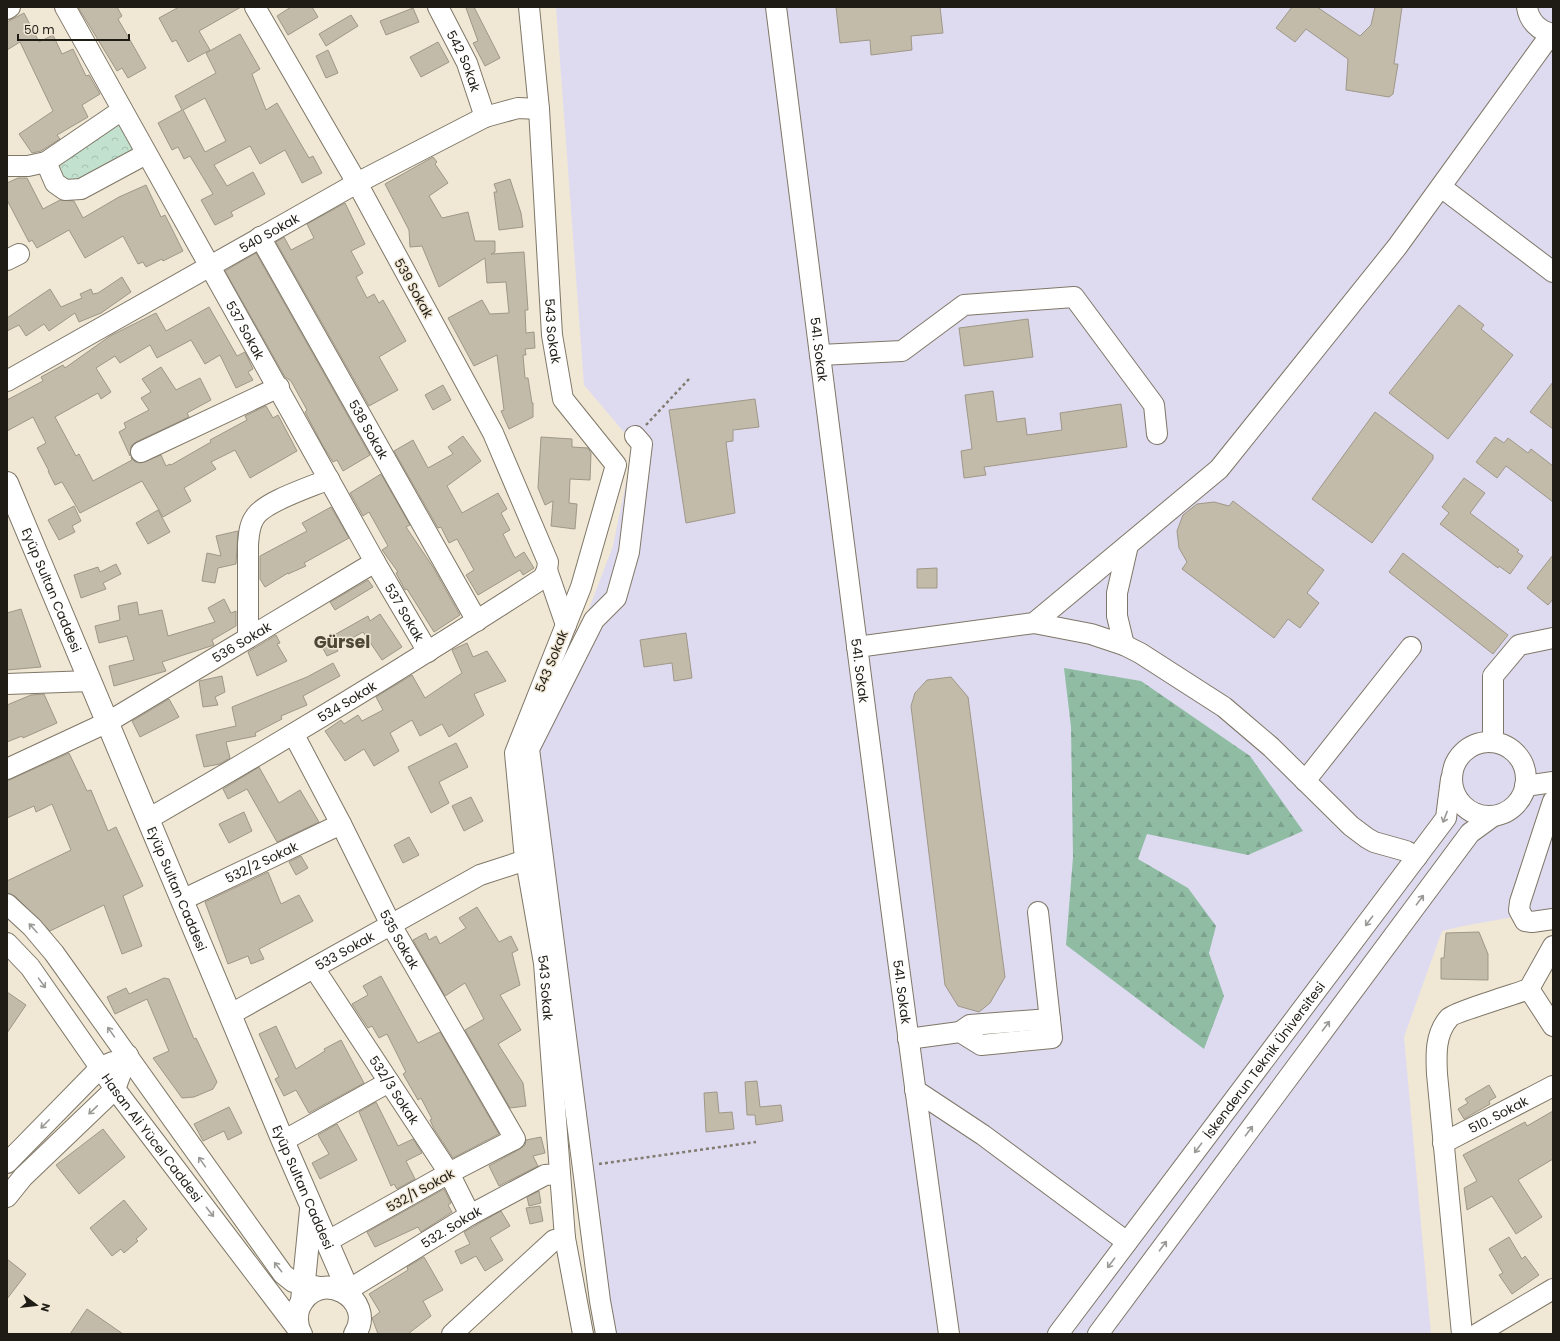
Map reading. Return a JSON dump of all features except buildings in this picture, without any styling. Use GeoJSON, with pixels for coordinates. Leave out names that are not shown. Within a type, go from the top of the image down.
{"type":"FeatureCollection","features":[{"type":"Feature","properties":{"kind":"main road","name":"Eyüp Sultan Caddesi"},"geometry":{"type":"LineString","coordinates":[[7,483],[311,1207],[348,1292],[359,1311],[359,1330]]}},
{"type":"Feature","properties":{"kind":"main road"},"geometry":{"type":"LineString","coordinates":[[300,1333],[297,1321],[298,1311],[310,1291],[311,1207]]}},
{"type":"Feature","properties":{"kind":"main road"},"geometry":{"type":"LineString","coordinates":[[310,1291],[339,1289],[348,1292]]}},
{"type":"Feature","properties":{"kind":"street","name":"537 Sokak"},"geometry":{"type":"LineString","coordinates":[[65,7],[146,154],[428,652]]}},
{"type":"Feature","properties":{"kind":"street","name":"539 Sokak"},"geometry":{"type":"LineString","coordinates":[[254,7],[357,183],[493,433],[548,562],[545,574],[566,625]]}},
{"type":"Feature","properties":{"kind":"street","name":"542 Sokak"},"geometry":{"type":"LineString","coordinates":[[438,7],[467,63],[485,117]]}},
{"type":"Feature","properties":{"kind":"street","name":"543 Sokak"},"geometry":{"type":"LineString","coordinates":[[529,7],[539,109],[552,335],[563,399],[616,465],[580,587],[515,753],[526,860],[544,963],[566,1238],[583,1334]]}},
{"type":"Feature","properties":{"kind":"street","name":"541. Sokak"},"geometry":{"type":"LineString","coordinates":[[776,7],[908,1039],[949,1334]]}},
{"type":"Feature","properties":{"kind":"street"},"geometry":{"type":"LineString","coordinates":[[1034,623],[1219,469],[1398,247],[1552,34],[1541,30],[1533,22],[1527,7]]}},
{"type":"Feature","properties":{"kind":"street","name":"540 Sokak"},"geometry":{"type":"LineString","coordinates":[[7,381],[357,183],[485,117],[518,108],[539,109]]}},
{"type":"Feature","properties":{"kind":"street"},"geometry":{"type":"LineString","coordinates":[[7,166],[28,166],[46,162],[122,110]]}},
{"type":"Feature","properties":{"kind":"street"},"geometry":{"type":"LineString","coordinates":[[46,162],[55,183],[65,190],[80,189],[146,154]]}},
{"type":"Feature","properties":{"kind":"street"},"geometry":{"type":"LineString","coordinates":[[1441,187],[1553,272]]}},
{"type":"Feature","properties":{"kind":"street","name":"538 Sokak"},"geometry":{"type":"LineString","coordinates":[[260,238],[477,621]]}},
{"type":"Feature","properties":{"kind":"street"},"geometry":{"type":"LineString","coordinates":[[820,355],[902,351],[964,305],[1074,297],[1154,406],[1157,434]]}},
{"type":"Feature","properties":{"kind":"street"},"geometry":{"type":"LineString","coordinates":[[141,452],[279,387]]}},
{"type":"Feature","properties":{"kind":"street"},"geometry":{"type":"LineString","coordinates":[[606,1334],[600,1301],[582,1166],[529,749],[594,620],[616,598],[629,552],[642,444],[635,436]]}},
{"type":"Feature","properties":{"kind":"street"},"geometry":{"type":"LineString","coordinates":[[248,638],[248,544],[249,529],[254,517],[263,507],[329,479]]}},
{"type":"Feature","properties":{"kind":"street"},"geometry":{"type":"LineString","coordinates":[[1124,645],[1117,616],[1117,593],[1128,545]]}},
{"type":"Feature","properties":{"kind":"street","name":"536 Sokak"},"geometry":{"type":"LineString","coordinates":[[7,769],[108,722],[376,562]]}},
{"type":"Feature","properties":{"kind":"street","name":"534 Sokak"},"geometry":{"type":"LineString","coordinates":[[148,820],[294,735],[428,652],[477,621],[545,574]]}},
{"type":"Feature","properties":{"kind":"street"},"geometry":{"type":"LineString","coordinates":[[857,647],[1034,623],[1091,634],[1124,645],[1140,653],[1224,707],[1271,747],[1305,781],[1367,838],[1374,842],[1406,851],[1417,857]]}},
{"type":"Feature","properties":{"kind":"street"},"geometry":{"type":"LineString","coordinates":[[1493,742],[1493,676],[1519,645],[1553,638]]}},
{"type":"Feature","properties":{"kind":"street"},"geometry":{"type":"LineString","coordinates":[[1305,781],[1411,647]]}},
{"type":"Feature","properties":{"kind":"street"},"geometry":{"type":"LineString","coordinates":[[7,684],[90,681]]}},
{"type":"Feature","properties":{"kind":"street","name":"535 Sokak"},"geometry":{"type":"LineString","coordinates":[[294,735],[341,824],[391,925],[515,1139]]}},
{"type":"Feature","properties":{"kind":"street"},"geometry":{"type":"LineString","coordinates":[[1493,742],[1505,746],[1515,753],[1522,762],[1526,774],[1525,786],[1521,798],[1514,807],[1504,814],[1492,817],[1479,816],[1468,811],[1464,806],[1453,791],[1451,779],[1454,767],[1469,747],[1481,743],[1493,742]]}},
{"type":"Feature","properties":{"kind":"street","name":"İskenderun Teknik Üniversitesi"},"geometry":{"type":"LineString","coordinates":[[1058,1334],[1446,818],[1451,779]]}},
{"type":"Feature","properties":{"kind":"street"},"geometry":{"type":"LineString","coordinates":[[1525,786],[1553,782]]}},
{"type":"Feature","properties":{"kind":"street"},"geometry":{"type":"LineString","coordinates":[[1553,801],[1524,887],[1519,910],[1525,921],[1529,922],[1553,918]]}},
{"type":"Feature","properties":{"kind":"street"},"geometry":{"type":"LineString","coordinates":[[1098,1334],[1470,833],[1492,817]]}},
{"type":"Feature","properties":{"kind":"street","name":"532/2 Sokak"},"geometry":{"type":"LineString","coordinates":[[182,900],[341,824]]}},
{"type":"Feature","properties":{"kind":"street","name":"533 Sokak"},"geometry":{"type":"LineString","coordinates":[[230,1014],[480,875],[526,860]]}},
{"type":"Feature","properties":{"kind":"street"},"geometry":{"type":"LineString","coordinates":[[7,904],[32,927],[54,953],[278,1268],[293,1282],[310,1291]]}},
{"type":"Feature","properties":{"kind":"street"},"geometry":{"type":"LineString","coordinates":[[908,1039],[960,1032],[970,1025],[1050,1018],[1038,912]]}},
{"type":"Feature","properties":{"kind":"street","name":"Hasan Ali Yücel Caddesi"},"geometry":{"type":"LineString","coordinates":[[7,943],[30,966],[115,1089],[300,1333]]}},
{"type":"Feature","properties":{"kind":"street"},"geometry":{"type":"LineString","coordinates":[[1462,1334],[1436,1055],[1441,1031],[1449,1017],[1529,988],[1553,946]]}},
{"type":"Feature","properties":{"kind":"street","name":"532/3 Sokak"},"geometry":{"type":"LineString","coordinates":[[314,968],[449,1173],[470,1215]]}},
{"type":"Feature","properties":{"kind":"street"},"geometry":{"type":"LineString","coordinates":[[1529,988],[1553,1026]]}},
{"type":"Feature","properties":{"kind":"street"},"geometry":{"type":"LineString","coordinates":[[9,1157],[101,1068],[128,1055]]}},
{"type":"Feature","properties":{"kind":"street"},"geometry":{"type":"LineString","coordinates":[[7,1197],[23,1177],[115,1089],[128,1055]]}},
{"type":"Feature","properties":{"kind":"street"},"geometry":{"type":"LineString","coordinates":[[283,1140],[389,1082]]}},
{"type":"Feature","properties":{"kind":"street","name":"510. Sokak"},"geometry":{"type":"LineString","coordinates":[[1443,1143],[1553,1086]]}},
{"type":"Feature","properties":{"kind":"street"},"geometry":{"type":"LineString","coordinates":[[915,1090],[983,1135],[1127,1242]]}},
{"type":"Feature","properties":{"kind":"street","name":"532/1 Sokak"},"geometry":{"type":"LineString","coordinates":[[326,1242],[449,1173],[515,1139]]}},
{"type":"Feature","properties":{"kind":"street","name":"532. Sokak"},"geometry":{"type":"LineString","coordinates":[[348,1292],[470,1215],[545,1175],[560,1174]]}},
{"type":"Feature","properties":{"kind":"street"},"geometry":{"type":"LineString","coordinates":[[452,1334],[554,1240],[566,1238]]}},
{"type":"Feature","properties":{"kind":"street"},"geometry":{"type":"LineString","coordinates":[[1477,1334],[1553,1288]]}},
{"type":"Feature","properties":{"kind":"path"},"geometry":{"type":"LineString","coordinates":[[635,436],[689,379]]}},
{"type":"Feature","properties":{"kind":"path"},"geometry":{"type":"LineString","coordinates":[[582,1166],[756,1142]]}},
{"type":"Feature","properties":{"kind":"shaded area"},"geometry":{"type":"Polygon","coordinates":[[[556,7],[1553,7],[1553,910],[1442,931],[1404,1037],[1431,1334],[602,1334],[523,748],[569,661],[613,546],[634,444],[584,385],[556,7]]]}},
{"type":"Feature","properties":{"kind":"green space"},"geometry":{"type":"Polygon","coordinates":[[[118,120],[135,154],[67,185],[51,164],[118,120]]]}},
{"type":"Feature","properties":{"kind":"green space"},"geometry":{"type":"Polygon","coordinates":[[[1064,668],[1141,681],[1250,756],[1303,831],[1248,855],[1147,834],[1138,859],[1188,888],[1216,926],[1209,953],[1224,996],[1204,1049],[1066,945],[1073,857],[1071,727],[1064,668]]]}},
{"type":"Feature","properties":{"kind":"district","name":"Gürsel"},"geometry":{"type":"Point","coordinates":[342,642]}}]}
